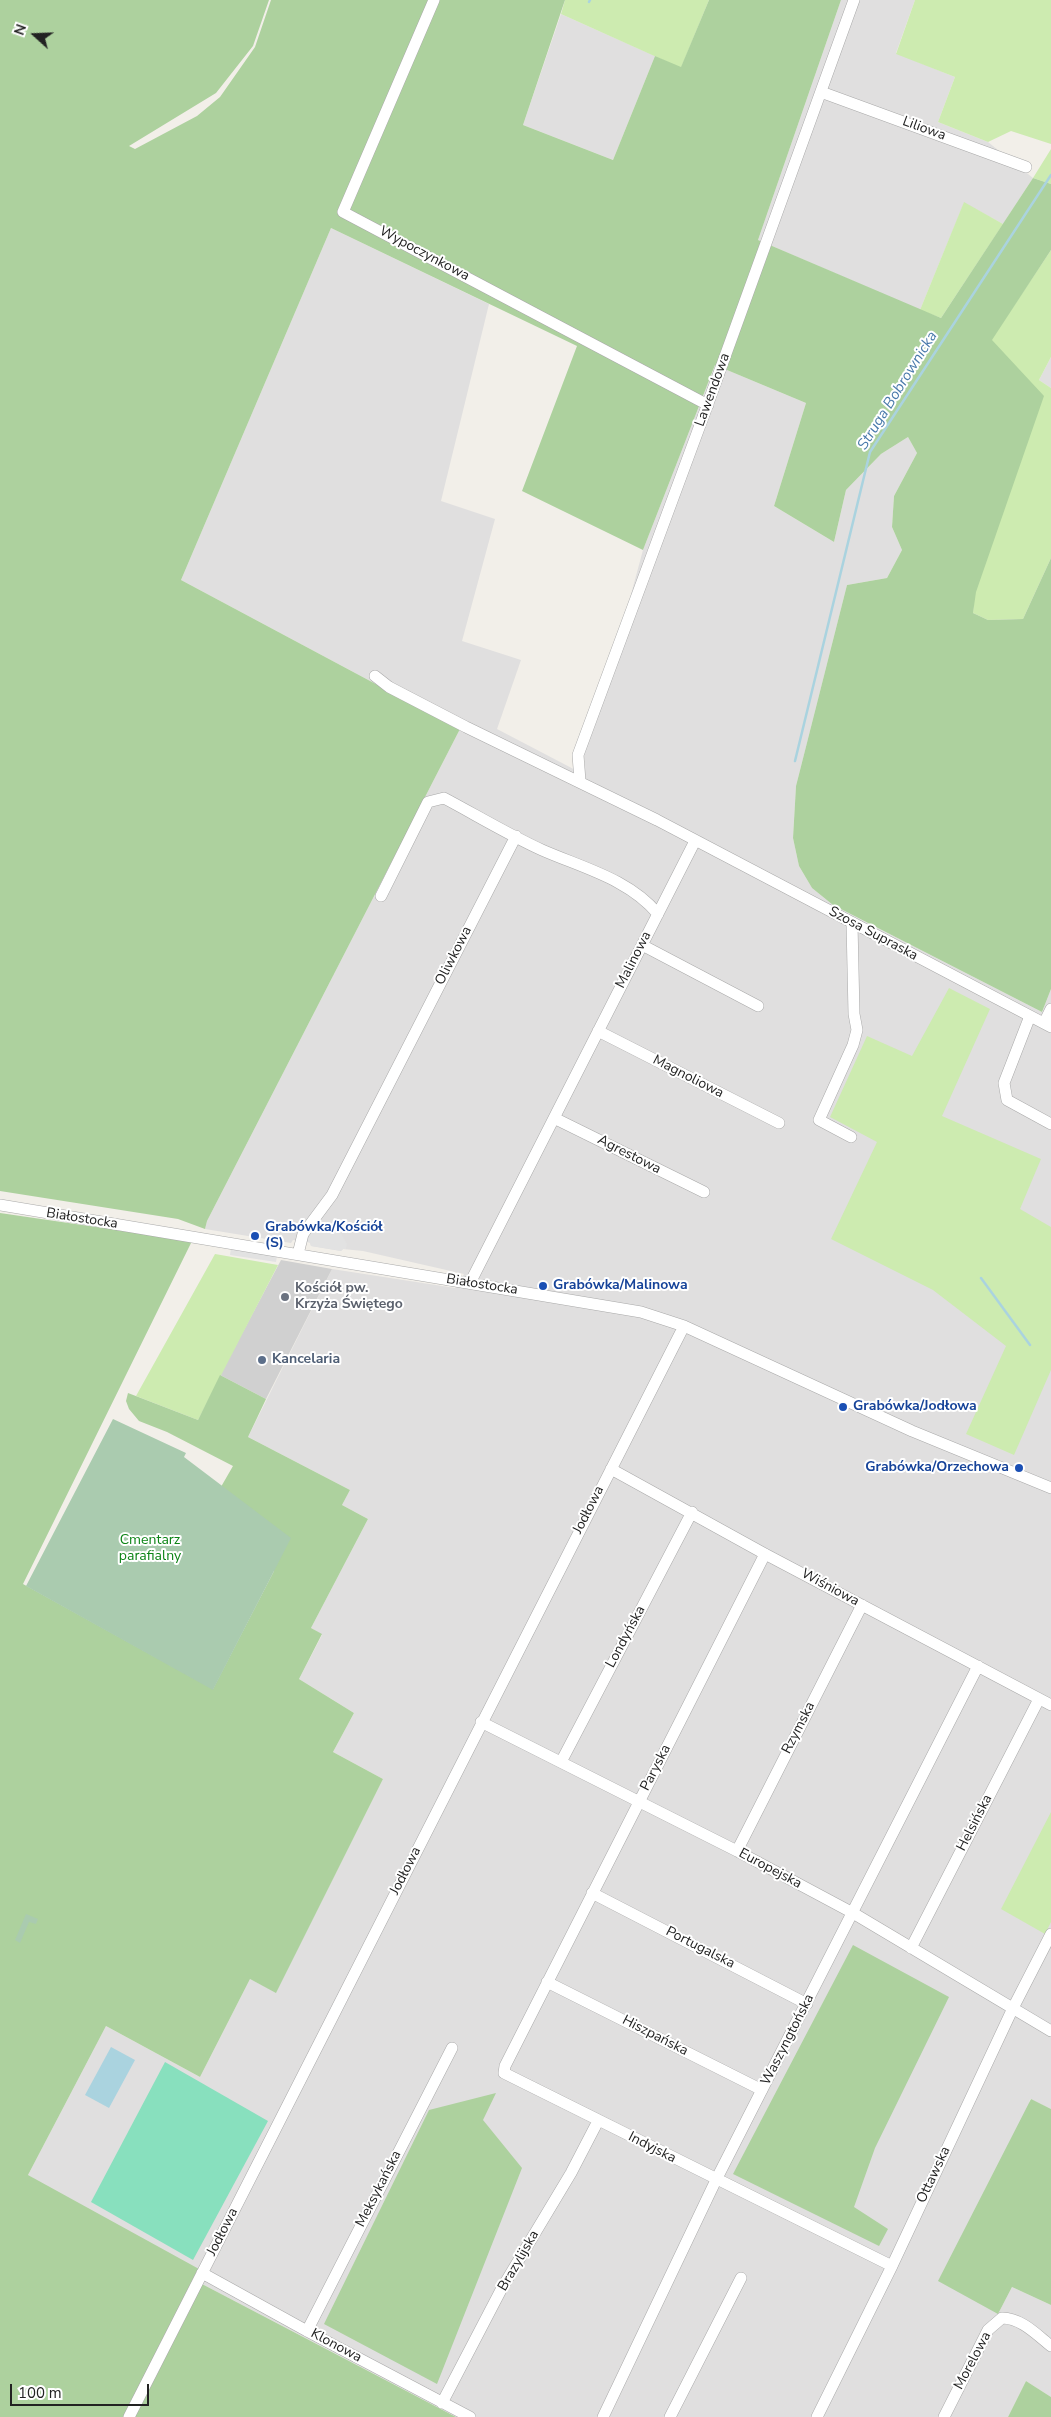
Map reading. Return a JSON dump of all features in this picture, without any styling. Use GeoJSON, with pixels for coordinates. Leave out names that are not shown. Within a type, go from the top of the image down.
{"type":"FeatureCollection","features":[{"type":"Feature","properties":{"kind":"street","name":"Wypoczynkowa"},"geometry":{"type":"LineString","coordinates":[[434,0],[343,212],[708,405]]}},
{"type":"Feature","properties":{"kind":"street","name":"Lawendowa"},"geometry":{"type":"LineString","coordinates":[[580,781],[578,754],[708,405],[854,0]]}},
{"type":"Feature","properties":{"kind":"street","name":"Liliowa"},"geometry":{"type":"LineString","coordinates":[[821,92],[1026,167]]}},
{"type":"Feature","properties":{"kind":"street"},"geometry":{"type":"LineString","coordinates":[[375,676],[389,687],[564,776],[580,781],[695,841]]}},
{"type":"Feature","properties":{"kind":"street"},"geometry":{"type":"LineString","coordinates":[[381,896],[428,802],[444,798],[516,836],[631,888],[646,900],[658,914]]}},
{"type":"Feature","properties":{"kind":"street","name":"Oliwkowa"},"geometry":{"type":"LineString","coordinates":[[298,1254],[303,1234],[332,1194],[516,836]]}},
{"type":"Feature","properties":{"kind":"street","name":"Malinowa"},"geometry":{"type":"LineString","coordinates":[[470,1283],[695,841]]}},
{"type":"Feature","properties":{"kind":"street","name":"Szosa Supraska"},"geometry":{"type":"LineString","coordinates":[[695,841],[1048,1025]]}},
{"type":"Feature","properties":{"kind":"street"},"geometry":{"type":"LineString","coordinates":[[851,1137],[819,1120],[853,1045],[857,1030],[854,1014],[852,923]]}},
{"type":"Feature","properties":{"kind":"street"},"geometry":{"type":"LineString","coordinates":[[642,945],[758,1006]]}},
{"type":"Feature","properties":{"kind":"street"},"geometry":{"type":"LineString","coordinates":[[1048,1025],[1051,1009]]}},
{"type":"Feature","properties":{"kind":"street"},"geometry":{"type":"LineString","coordinates":[[1030,1016],[1004,1083],[1007,1100],[1051,1124]]}},
{"type":"Feature","properties":{"kind":"street","name":"Magnoliowa"},"geometry":{"type":"LineString","coordinates":[[598,1031],[779,1123]]}},
{"type":"Feature","properties":{"kind":"street","name":"Agrestowa"},"geometry":{"type":"LineString","coordinates":[[554,1118],[704,1192]]}},
{"type":"Feature","properties":{"kind":"street","name":"Białostocka"},"geometry":{"type":"LineString","coordinates":[[0,1205],[642,1312],[684,1326],[912,1431],[1051,1488]]}},
{"type":"Feature","properties":{"kind":"street","name":"Jodłowa"},"geometry":{"type":"LineString","coordinates":[[129,2417],[610,1468],[684,1326]]}},
{"type":"Feature","properties":{"kind":"street","name":"Wiśniowa"},"geometry":{"type":"LineString","coordinates":[[610,1468],[765,1554],[978,1666],[1047,1700]]}},
{"type":"Feature","properties":{"kind":"street","name":"Londyńska"},"geometry":{"type":"LineString","coordinates":[[561,1762],[692,1512]]}},
{"type":"Feature","properties":{"kind":"street","name":"Paryska"},"geometry":{"type":"LineString","coordinates":[[547,1982],[765,1554]]}},
{"type":"Feature","properties":{"kind":"street","name":"Rzymska"},"geometry":{"type":"LineString","coordinates":[[737,1851],[862,1605]]}},
{"type":"Feature","properties":{"kind":"street","name":"Waszyngtońska"},"geometry":{"type":"LineString","coordinates":[[604,2417],[716,2180],[854,1913],[978,1666]]}},
{"type":"Feature","properties":{"kind":"street","name":"Helsińska"},"geometry":{"type":"LineString","coordinates":[[911,1948],[1047,1700]]}},
{"type":"Feature","properties":{"kind":"street","name":"Europejska"},"geometry":{"type":"LineString","coordinates":[[481,1722],[737,1851],[854,1913],[1051,2031]]}},
{"type":"Feature","properties":{"kind":"street","name":"Portugalska"},"geometry":{"type":"LineString","coordinates":[[592,1893],[807,2004]]}},
{"type":"Feature","properties":{"kind":"street","name":"Ottawska"},"geometry":{"type":"LineString","coordinates":[[817,2417],[892,2266],[1012,2008],[1051,1934]]}},
{"type":"Feature","properties":{"kind":"street","name":"Hiszpańska"},"geometry":{"type":"LineString","coordinates":[[547,1982],[762,2090]]}},
{"type":"Feature","properties":{"kind":"street","name":"Indyjska"},"geometry":{"type":"LineString","coordinates":[[547,1982],[505,2066],[504,2073],[892,2266]]}},
{"type":"Feature","properties":{"kind":"street","name":"Meksykańska"},"geometry":{"type":"LineString","coordinates":[[307,2331],[452,2048]]}},
{"type":"Feature","properties":{"kind":"street","name":"Brazylijska"},"geometry":{"type":"LineString","coordinates":[[442,2403],[502,2288],[571,2173],[598,2121]]}},
{"type":"Feature","properties":{"kind":"street","name":"Klonowa"},"geometry":{"type":"LineString","coordinates":[[202,2273],[470,2417]]}},
{"type":"Feature","properties":{"kind":"street"},"geometry":{"type":"LineString","coordinates":[[670,2417],[741,2278]]}},
{"type":"Feature","properties":{"kind":"street","name":"Morelowa"},"geometry":{"type":"LineString","coordinates":[[944,2417],[988,2330],[1002,2318],[1012,2318],[1051,2346]]}},
{"type":"Feature","properties":{"kind":"shaded area"},"geometry":{"type":"Polygon","coordinates":[[[841,0],[915,0],[896,53],[955,77],[938,122],[988,142],[1033,178],[1003,224],[964,203],[920,310],[758,240],[841,0]]]}},
{"type":"Feature","properties":{"kind":"shaded area"},"geometry":{"type":"Polygon","coordinates":[[[561,14],[655,56],[613,160],[523,125],[561,14]]]}},
{"type":"Feature","properties":{"kind":"shaded area"},"geometry":{"type":"Polygon","coordinates":[[[331,228],[489,304],[441,501],[495,519],[462,641],[521,660],[497,729],[585,775],[584,754],[597,720],[643,550],[715,365],[806,403],[774,506],[834,542],[846,490],[881,454],[908,437],[917,453],[894,496],[892,527],[902,550],[887,578],[847,585],[796,786],[793,838],[799,866],[812,888],[833,905],[1042,1012],[1051,989],[1051,2109],[1030,2099],[998,2314],[1012,2287],[1051,2305],[1051,2397],[1026,2381],[1008,2417],[456,2417],[202,2284],[28,2175],[106,2026],[200,2077],[250,1979],[276,1992],[383,1779],[333,1752],[354,1713],[299,1679],[322,1635],[311,1628],[368,1519],[342,1505],[350,1490],[248,1437],[332,1269],[455,1288],[464,1274],[363,1251],[343,1249],[341,1251],[311,1246],[310,1242],[293,1240],[291,1243],[205,1229],[207,1221],[460,729],[181,580],[331,228]]]}},
{"type":"Feature","properties":{"kind":"shaded area"},"geometry":{"type":"Polygon","coordinates":[[[1051,357],[1051,388],[1039,380],[1051,357]]]}},
{"type":"Feature","properties":{"kind":"shaded area"},"geometry":{"type":"Polygon","coordinates":[[[330,1222],[337,1226],[347,1244],[346,1249],[341,1251],[311,1246],[307,1242],[308,1236],[318,1223],[330,1222]]]}},
{"type":"Feature","properties":{"kind":"shaded area"},"geometry":{"type":"Polygon","coordinates":[[[231,1248],[277,1256],[276,1262],[230,1255],[231,1248]]]}},
{"type":"Feature","properties":{"kind":"shaded area"},"geometry":{"type":"Polygon","coordinates":[[[281,1260],[332,1269],[266,1399],[220,1375],[281,1260]]]}},
{"type":"Feature","properties":{"kind":"green space"},"geometry":{"type":"Polygon","coordinates":[[[0,0],[269,0],[253,46],[216,93],[129,146],[135,149],[197,116],[220,97],[255,47],[271,0],[565,0],[523,125],[613,160],[655,56],[681,67],[709,0],[841,0],[758,240],[941,318],[1033,178],[1051,184],[1051,250],[992,340],[1044,396],[976,592],[973,613],[988,620],[1023,619],[1051,558],[1051,989],[1042,1012],[833,905],[812,888],[799,866],[793,838],[796,786],[847,585],[887,578],[902,550],[892,527],[894,496],[917,453],[908,437],[881,454],[846,490],[834,542],[774,506],[806,403],[715,365],[643,550],[522,491],[577,346],[331,228],[181,580],[460,729],[207,1221],[205,1229],[178,1219],[0,1191],[0,0]]]}},
{"type":"Feature","properties":{"kind":"green space"},"geometry":{"type":"Polygon","coordinates":[[[565,0],[709,0],[681,68],[561,14],[565,0]]]}},
{"type":"Feature","properties":{"kind":"green space"},"geometry":{"type":"Polygon","coordinates":[[[915,0],[1051,0],[1051,144],[1011,131],[988,142],[938,122],[955,77],[896,54],[915,0]]]}},
{"type":"Feature","properties":{"kind":"green space"},"geometry":{"type":"Polygon","coordinates":[[[1051,149],[1051,184],[1033,178],[1051,149]]]}},
{"type":"Feature","properties":{"kind":"green space"},"geometry":{"type":"Polygon","coordinates":[[[964,202],[1003,224],[941,318],[920,310],[964,202]]]}},
{"type":"Feature","properties":{"kind":"green space"},"geometry":{"type":"Polygon","coordinates":[[[1051,250],[1051,357],[1039,380],[1051,388],[1051,558],[1023,619],[988,620],[973,613],[991,340],[1051,250]]]}},
{"type":"Feature","properties":{"kind":"green space"},"geometry":{"type":"Polygon","coordinates":[[[949,988],[990,1009],[942,1116],[1041,1159],[1020,1209],[1051,1227],[1051,1370],[1014,1455],[966,1434],[1006,1346],[933,1290],[831,1239],[877,1142],[830,1117],[867,1036],[912,1056],[949,988]]]}},
{"type":"Feature","properties":{"kind":"green space"},"geometry":{"type":"Polygon","coordinates":[[[0,1213],[192,1241],[23,1584],[213,1689],[274,1571],[203,1518],[233,1466],[167,1432],[139,1421],[129,1409],[126,1401],[128,1393],[198,1420],[220,1375],[266,1399],[248,1437],[350,1490],[342,1505],[368,1519],[311,1628],[322,1634],[299,1679],[354,1713],[333,1752],[383,1779],[276,1993],[250,1979],[200,2077],[106,2026],[28,2175],[199,2269],[124,2417],[0,2417],[0,1213]]]}},
{"type":"Feature","properties":{"kind":"green space"},"geometry":{"type":"Polygon","coordinates":[[[215,1254],[278,1265],[198,1420],[136,1396],[215,1254]]]}},
{"type":"Feature","properties":{"kind":"green space","name":"Cmentarz parafialny"},"geometry":{"type":"Polygon","coordinates":[[[113,1419],[186,1453],[184,1457],[291,1538],[213,1690],[26,1586],[113,1419]]]}},
{"type":"Feature","properties":{"kind":"green space"},"geometry":{"type":"Polygon","coordinates":[[[1051,1812],[1051,1922],[1045,1934],[1001,1909],[1051,1812]]]}},
{"type":"Feature","properties":{"kind":"green space"},"geometry":{"type":"Polygon","coordinates":[[[26,1914],[38,1919],[36,1924],[29,1922],[20,1943],[15,1940],[26,1914]]]}},
{"type":"Feature","properties":{"kind":"green space"},"geometry":{"type":"Polygon","coordinates":[[[853,1945],[949,1997],[875,2148],[854,2207],[888,2229],[879,2246],[733,2174],[853,1945]]]}},
{"type":"Feature","properties":{"kind":"green space"},"geometry":{"type":"Polygon","coordinates":[[[165,2062],[268,2121],[193,2260],[91,2202],[165,2062]]]}},
{"type":"Feature","properties":{"kind":"green space"},"geometry":{"type":"Polygon","coordinates":[[[496,2093],[483,2120],[522,2168],[437,2384],[324,2324],[429,2110],[496,2093]]]}},
{"type":"Feature","properties":{"kind":"green space"},"geometry":{"type":"Polygon","coordinates":[[[1031,2099],[1051,2109],[1051,2305],[1012,2287],[998,2314],[938,2281],[1031,2099]]]}},
{"type":"Feature","properties":{"kind":"green space"},"geometry":{"type":"Polygon","coordinates":[[[202,2284],[456,2417],[135,2417],[202,2284]]]}},
{"type":"Feature","properties":{"kind":"green space"},"geometry":{"type":"Polygon","coordinates":[[[1026,2381],[1051,2397],[1051,2417],[1008,2417],[1026,2381]]]}},
{"type":"Feature","properties":{"kind":"water"},"geometry":{"type":"Polygon","coordinates":[[[111,2047],[135,2060],[109,2108],[85,2095],[111,2047]]]}},
{"type":"Feature","properties":{"kind":"waterway","name":"Struga Bobrownicka"},"geometry":{"type":"LineString","coordinates":[[795,761],[870,452],[1051,175]]}},
{"type":"Feature","properties":{"kind":"waterway","name":"Struga Bobrownicka"},"geometry":{"type":"LineString","coordinates":[[981,1278],[1030,1345]]}},
{"type":"Feature","properties":{"kind":"place","name":"Grabówka/Kościół (S)"},"geometry":{"type":"Point","coordinates":[255,1236]}},
{"type":"Feature","properties":{"kind":"place","name":"Grabówka/Malinowa"},"geometry":{"type":"Point","coordinates":[543,1286]}},
{"type":"Feature","properties":{"kind":"place","name":"Kościół pw. Krzyża Świętego"},"geometry":{"type":"Point","coordinates":[285,1297]}},
{"type":"Feature","properties":{"kind":"place","name":"Kancelaria"},"geometry":{"type":"Point","coordinates":[262,1360]}},
{"type":"Feature","properties":{"kind":"place","name":"Grabówka/Jodłowa"},"geometry":{"type":"Point","coordinates":[843,1407]}},
{"type":"Feature","properties":{"kind":"place","name":"Grabówka/Orzechowa"},"geometry":{"type":"Point","coordinates":[1019,1468]}}]}
